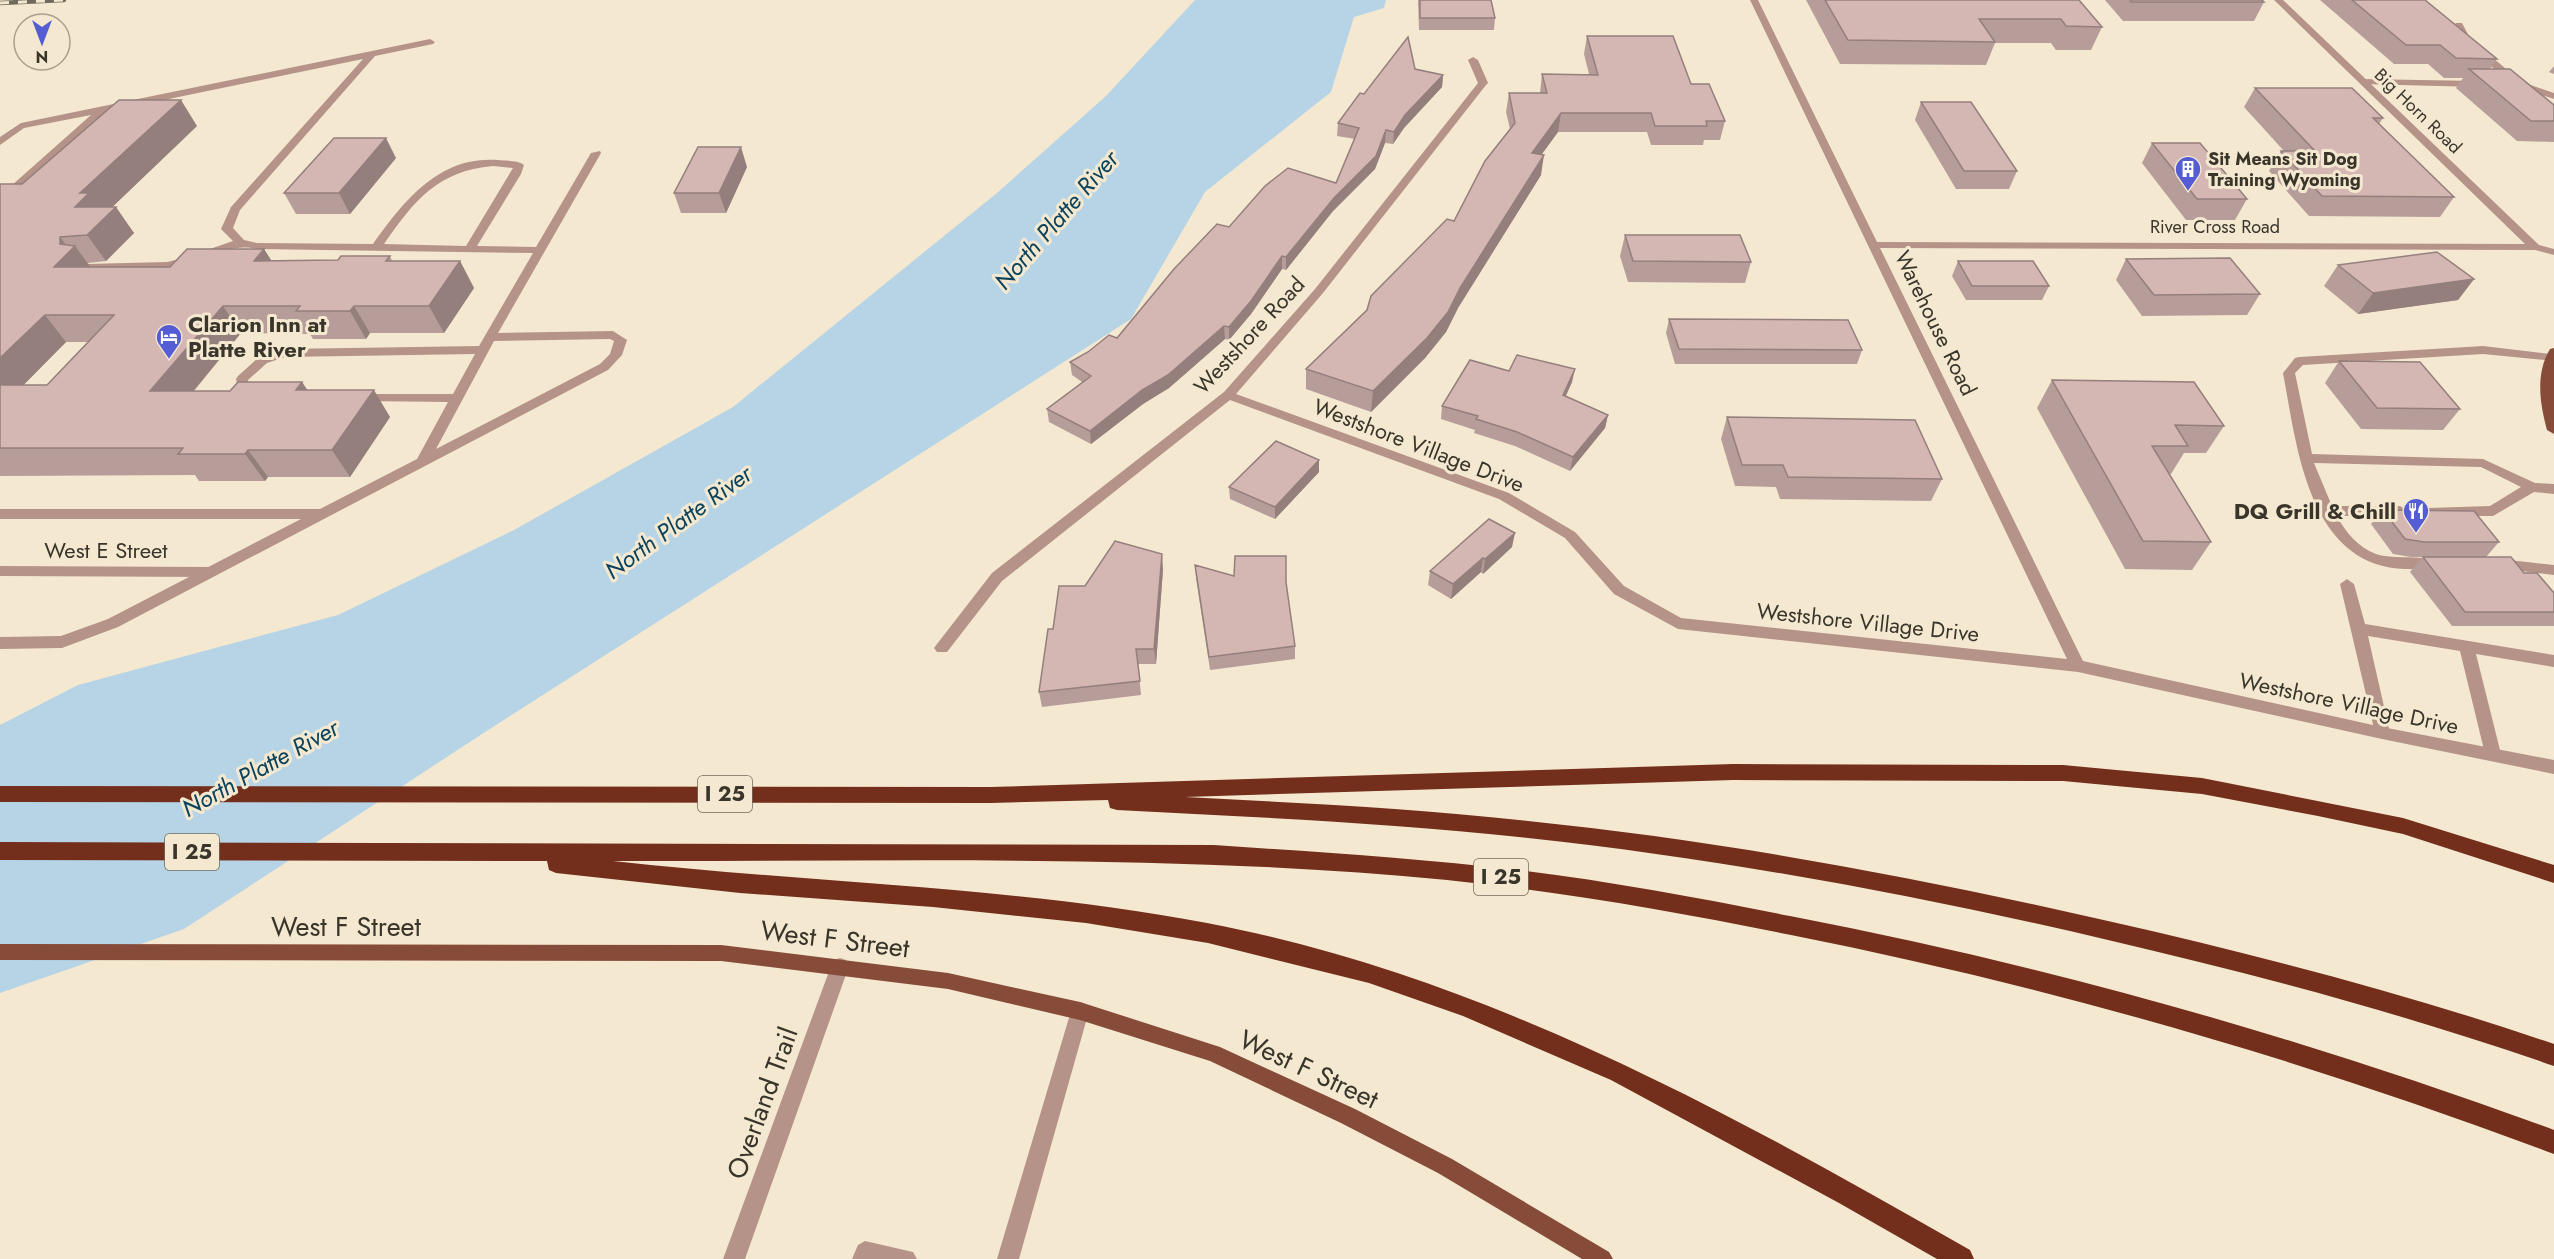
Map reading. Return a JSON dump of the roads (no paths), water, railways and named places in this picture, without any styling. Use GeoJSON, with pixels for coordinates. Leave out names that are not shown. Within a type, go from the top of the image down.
{"type":"FeatureCollection","features":[{"type":"Feature","properties":{"kind":"highway"},"geometry":{"type":"LineString","coordinates":[[990,795],[1734,772],[2063,773],[2202,786],[2318,808],[2403,826],[2554,874]]}},
{"type":"Feature","properties":{"kind":"highway","name":"I 25"},"geometry":{"type":"LineString","coordinates":[[0,794],[990,795],[1352,814],[1584,835],[1801,867],[2081,923],[2326,985],[2490,1032],[2554,1055]]}},
{"type":"Feature","properties":{"kind":"highway","name":"I 25"},"geometry":{"type":"LineString","coordinates":[[0,851],[471,854],[1215,854],[1350,862],[1486,875],[1636,896],[1842,935],[1965,961],[2082,990],[2239,1034],[2500,1121],[2554,1142]]}},
{"type":"Feature","properties":{"kind":"highway"},"geometry":{"type":"LineString","coordinates":[[471,854],[740,884],[933,898],[1086,914],[1208,933],[1369,973],[1468,1007],[1619,1071],[1848,1194],[1961,1259]]}},
{"type":"Feature","properties":{"kind":"main road"},"geometry":{"type":"LineString","coordinates":[[2552,355],[2547,367],[2546,405],[2554,430]]}},
{"type":"Feature","properties":{"kind":"main road","name":"West F Street"},"geometry":{"type":"LineString","coordinates":[[0,952],[721,953],[948,981],[1080,1011],[1212,1053],[1294,1090],[1445,1166],[1602,1259]]}},
{"type":"Feature","properties":{"kind":"street","name":"Warehouse Road"},"geometry":{"type":"LineString","coordinates":[[1754,0],[2078,666]]}},
{"type":"Feature","properties":{"kind":"street","name":"Big Horn Road"},"geometry":{"type":"LineString","coordinates":[[2278,0],[2535,247]]}},
{"type":"Feature","properties":{"kind":"street"},"geometry":{"type":"LineString","coordinates":[[2459,26],[2466,40],[2545,105]]}},
{"type":"Feature","properties":{"kind":"street"},"geometry":{"type":"LineString","coordinates":[[0,142],[21,126],[430,42]]}},
{"type":"Feature","properties":{"kind":"street"},"geometry":{"type":"LineString","coordinates":[[372,54],[235,208],[227,229],[240,242],[257,246],[540,250]]}},
{"type":"Feature","properties":{"kind":"street","name":"Westshore Road"},"geometry":{"type":"LineString","coordinates":[[942,648],[997,577],[1228,395],[1319,291],[1484,83],[1473,60]]}},
{"type":"Feature","properties":{"kind":"street"},"geometry":{"type":"LineString","coordinates":[[2363,82],[2495,84]]}},
{"type":"Feature","properties":{"kind":"street"},"geometry":{"type":"LineString","coordinates":[[2507,84],[2519,84],[2554,96]]}},
{"type":"Feature","properties":{"kind":"street"},"geometry":{"type":"LineString","coordinates":[[15,188],[103,109]]}},
{"type":"Feature","properties":{"kind":"street"},"geometry":{"type":"LineString","coordinates":[[422,462],[490,337],[596,153]]}},
{"type":"Feature","properties":{"kind":"street"},"geometry":{"type":"LineString","coordinates":[[376,248],[406,205],[429,182],[455,170],[483,162],[519,165],[516,174],[469,249]]}},
{"type":"Feature","properties":{"kind":"street"},"geometry":{"type":"LineString","coordinates":[[86,267],[166,265],[187,261],[240,242]]}},
{"type":"Feature","properties":{"kind":"street","name":"River Cross Road"},"geometry":{"type":"LineString","coordinates":[[1875,245],[2535,247],[2554,252]]}},
{"type":"Feature","properties":{"kind":"street"},"geometry":{"type":"LineString","coordinates":[[0,643],[62,642],[113,623],[604,367],[616,355],[621,340],[614,335],[490,337]]}},
{"type":"Feature","properties":{"kind":"street"},"geometry":{"type":"LineString","coordinates":[[267,396],[244,393],[242,379],[263,360],[284,353],[483,350]]}},
{"type":"Feature","properties":{"kind":"street"},"geometry":{"type":"LineString","coordinates":[[2456,564],[2385,562],[2364,555],[2337,529],[2325,511],[2306,458],[2289,374],[2299,361],[2483,351],[2552,355]]}},
{"type":"Feature","properties":{"kind":"street","name":"Westshore Village Drive"},"geometry":{"type":"LineString","coordinates":[[1228,395],[1503,496],[1570,535],[1619,590],[1678,623],[2078,666],[2382,733],[2554,767]]}},
{"type":"Feature","properties":{"kind":"street"},"geometry":{"type":"LineString","coordinates":[[350,397],[457,398]]}},
{"type":"Feature","properties":{"kind":"street"},"geometry":{"type":"LineString","coordinates":[[2306,458],[2483,463],[2532,487],[2554,489]]}},
{"type":"Feature","properties":{"kind":"street"},"geometry":{"type":"LineString","coordinates":[[2325,511],[2493,511],[2532,487]]}},
{"type":"Feature","properties":{"kind":"street"},"geometry":{"type":"LineString","coordinates":[[0,514],[322,514]]}},
{"type":"Feature","properties":{"kind":"street"},"geometry":{"type":"LineString","coordinates":[[2480,564],[2554,570]]}},
{"type":"Feature","properties":{"kind":"street","name":"West E Street"},"geometry":{"type":"LineString","coordinates":[[0,571],[212,572]]}},
{"type":"Feature","properties":{"kind":"street"},"geometry":{"type":"LineString","coordinates":[[2348,584],[2382,733]]}},
{"type":"Feature","properties":{"kind":"street"},"geometry":{"type":"LineString","coordinates":[[2359,629],[2554,661]]}},
{"type":"Feature","properties":{"kind":"street"},"geometry":{"type":"LineString","coordinates":[[2467,647],[2493,754]]}},
{"type":"Feature","properties":{"kind":"street","name":"Overland Trail"},"geometry":{"type":"LineString","coordinates":[[734,1259],[840,966]]}},
{"type":"Feature","properties":{"kind":"street"},"geometry":{"type":"LineString","coordinates":[[1008,1259],[1080,1011]]}},
{"type":"Feature","properties":{"kind":"street"},"geometry":{"type":"LineString","coordinates":[[863,1259],[865,1252],[906,1259]]}},
{"type":"Feature","properties":{"kind":"water","name":"North Platte River"},"geometry":{"type":"Polygon","coordinates":[[[1195,0],[1386,0],[1384,8],[1354,17],[1331,92],[1205,192],[1131,319],[482,734],[184,929],[0,993],[0,725],[78,685],[338,615],[514,530],[733,407],[997,193],[1106,96],[1195,0]]]}},
{"type":"Feature","properties":{"kind":"railway"},"geometry":{"type":"LineString","coordinates":[[0,3],[64,0]]}},
{"type":"Feature","properties":{"kind":"place","name":"Sit Means Sit Dog Training Wyoming"},"geometry":{"type":"Point","coordinates":[2188,192]}},
{"type":"Feature","properties":{"kind":"place","name":"Clarion Inn at Platte River"},"geometry":{"type":"Point","coordinates":[169,360]}},
{"type":"Feature","properties":{"kind":"place","name":"DQ Grill & Chill"},"geometry":{"type":"Point","coordinates":[2416,534]}}]}
